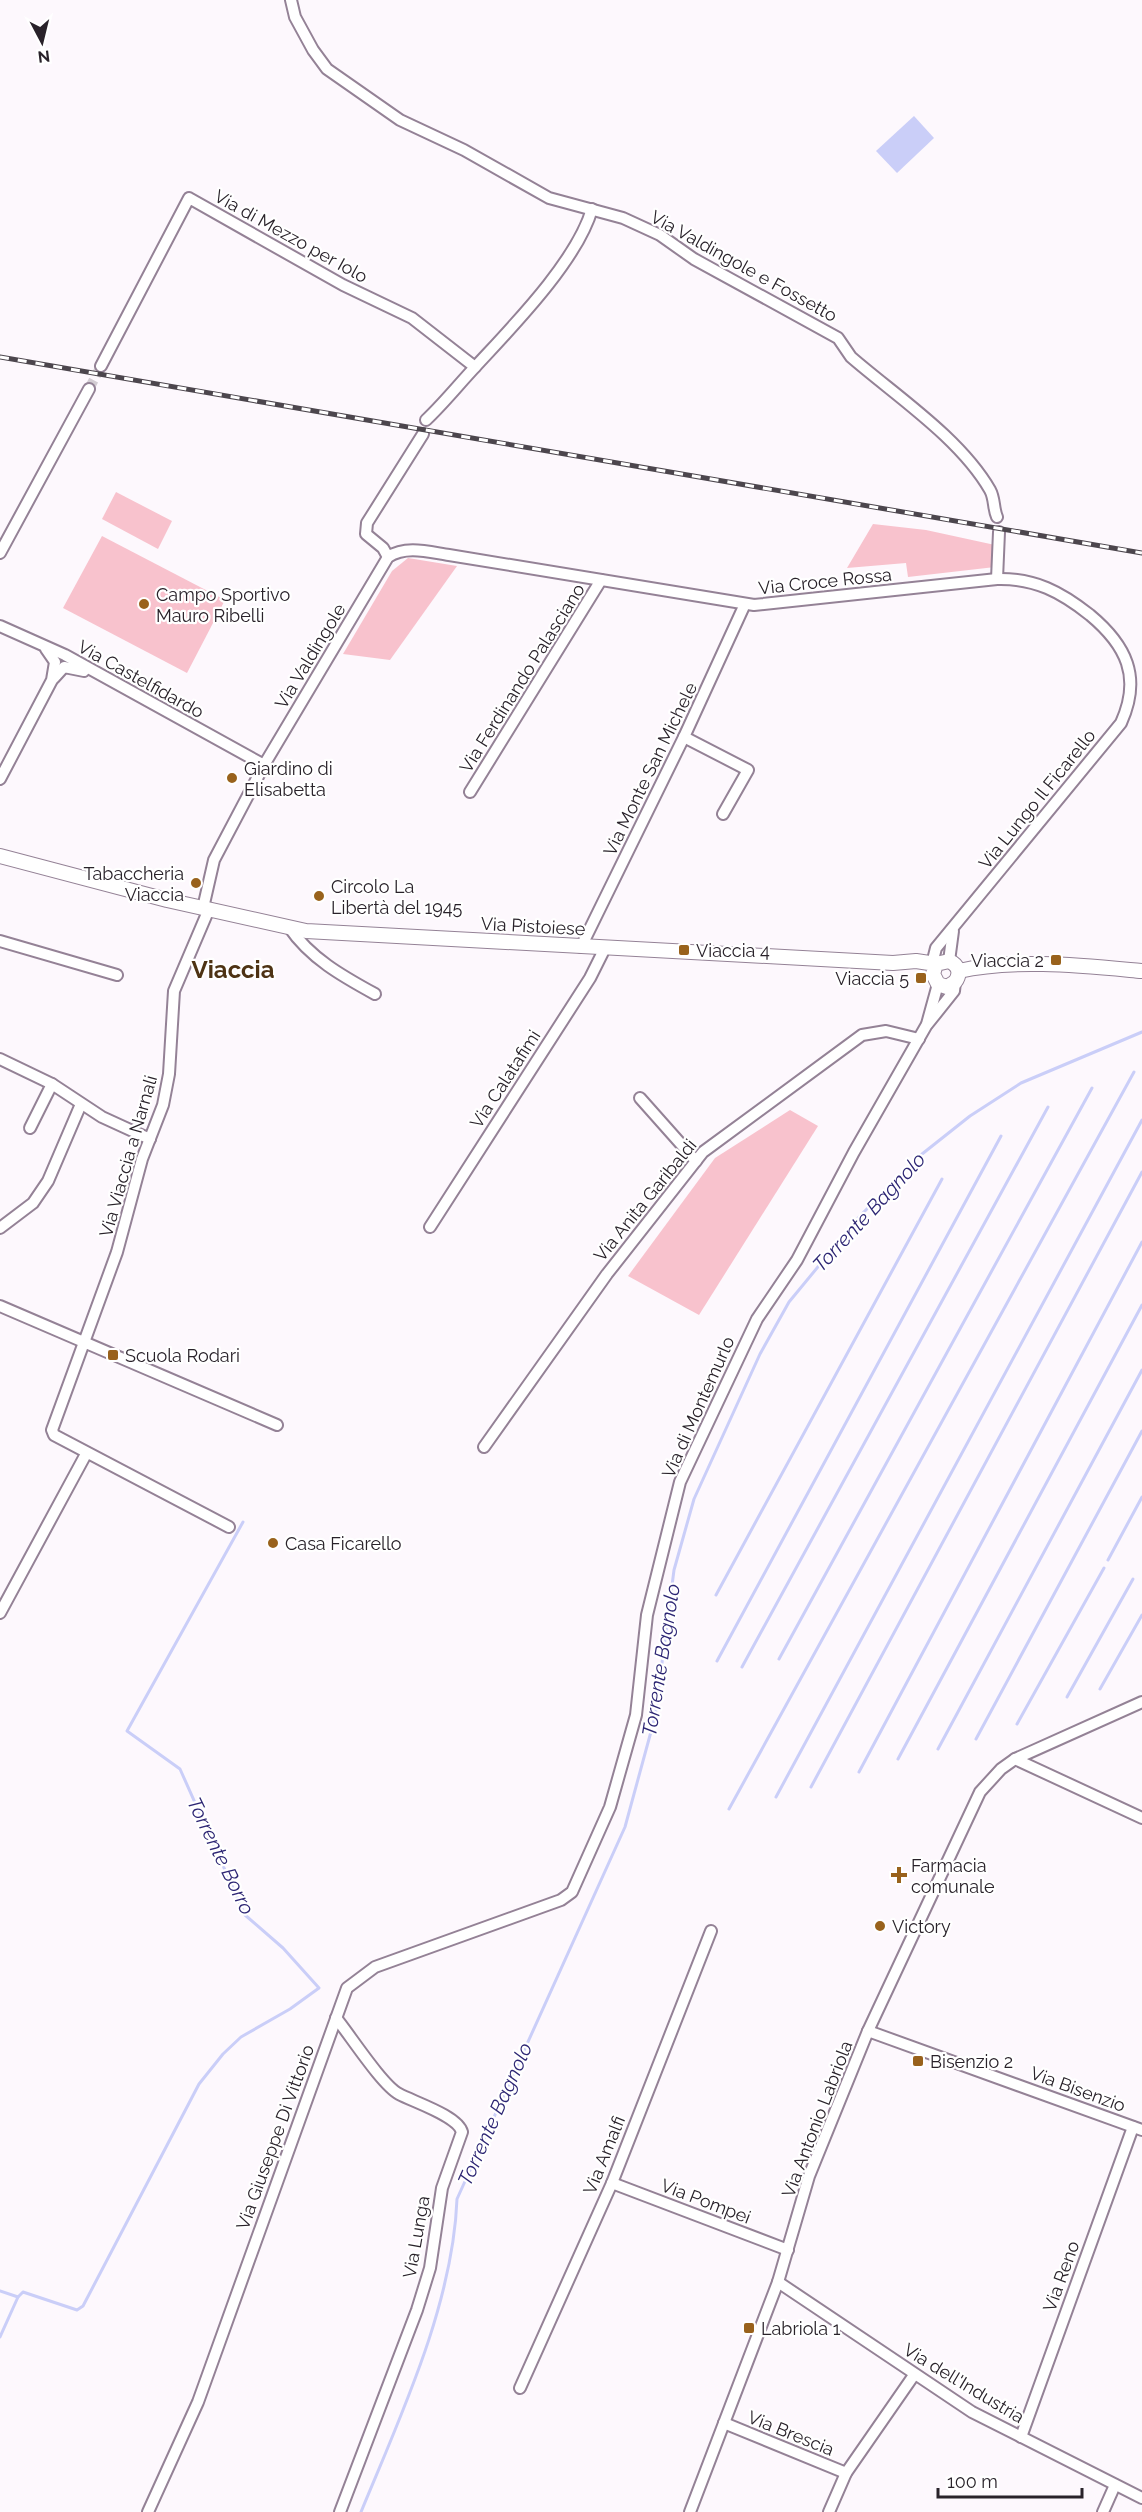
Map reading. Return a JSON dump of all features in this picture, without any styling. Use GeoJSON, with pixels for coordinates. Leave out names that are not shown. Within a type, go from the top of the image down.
{"type":"FeatureCollection","features":[{"type":"Feature","properties":{"kind":"main road","name":"Via Pistoiese"},"geometry":{"type":"LineString","coordinates":[[0,856],[306,931],[893,963],[916,961],[939,970],[947,987],[957,977],[997,967],[1065,965],[1142,971]]}},
{"type":"Feature","properties":{"kind":"main road"},"geometry":{"type":"LineString","coordinates":[[939,970],[956,966],[957,977]]}},
{"type":"Feature","properties":{"kind":"street","name":"Via Valdingole e Fossetto"},"geometry":{"type":"LineString","coordinates":[[291,0],[295,17],[312,50],[327,69],[400,120],[464,150],[549,198],[623,218],[660,235],[694,260],[838,338],[851,357],[972,463],[993,497],[997,517]]}},
{"type":"Feature","properties":{"kind":"street","name":"Via di Mezzo per Iolo"},"geometry":{"type":"LineString","coordinates":[[101,366],[189,198],[343,285],[412,318],[475,367]]}},
{"type":"Feature","properties":{"kind":"street"},"geometry":{"type":"LineString","coordinates":[[426,420],[513,329],[558,270],[588,222],[592,209]]}},
{"type":"Feature","properties":{"kind":"street"},"geometry":{"type":"LineString","coordinates":[[0,553],[89,389]]}},
{"type":"Feature","properties":{"kind":"street"},"geometry":{"type":"LineString","coordinates":[[388,557],[383,548],[366,534],[367,523],[423,434]]}},
{"type":"Feature","properties":{"kind":"street"},"geometry":{"type":"LineString","coordinates":[[997,579],[999,532]]}},
{"type":"Feature","properties":{"kind":"street","name":"Via Croce Rossa"},"geometry":{"type":"LineString","coordinates":[[388,557],[398,551],[414,550],[746,604],[793,602],[997,579],[1020,579],[1049,588],[1067,597],[1119,642],[1128,655],[1136,698]]}},
{"type":"Feature","properties":{"kind":"street","name":"Via Valdingole"},"geometry":{"type":"LineString","coordinates":[[206,908],[214,860],[264,765],[388,557]]}},
{"type":"Feature","properties":{"kind":"street","name":"Via Ferdinando Palasciano"},"geometry":{"type":"LineString","coordinates":[[470,792],[601,580]]}},
{"type":"Feature","properties":{"kind":"street","name":"Via Monte San Michele"},"geometry":{"type":"LineString","coordinates":[[581,947],[746,604]]}},
{"type":"Feature","properties":{"kind":"street","name":"Via Castelfidardo"},"geometry":{"type":"LineString","coordinates":[[0,626],[65,655],[264,765]]}},
{"type":"Feature","properties":{"kind":"street"},"geometry":{"type":"LineString","coordinates":[[40,644],[55,662],[52,680]]}},
{"type":"Feature","properties":{"kind":"street"},"geometry":{"type":"LineString","coordinates":[[0,779],[52,680],[62,668],[68,666],[102,676]]}},
{"type":"Feature","properties":{"kind":"street","name":"Via Lungo Il Ficarello"},"geometry":{"type":"LineString","coordinates":[[939,970],[934,952],[1121,723],[1136,698]]}},
{"type":"Feature","properties":{"kind":"street"},"geometry":{"type":"LineString","coordinates":[[684,737],[748,770],[723,814]]}},
{"type":"Feature","properties":{"kind":"street","name":"Via Viaccia a Narnali"},"geometry":{"type":"LineString","coordinates":[[206,908],[174,991],[168,1089],[141,1159],[124,1230],[52,1430],[54,1435],[86,1454],[229,1527]]}},
{"type":"Feature","properties":{"kind":"street"},"geometry":{"type":"LineString","coordinates":[[289,927],[298,941],[323,963],[375,994]]}},
{"type":"Feature","properties":{"kind":"street"},"geometry":{"type":"LineString","coordinates":[[0,941],[117,975]]}},
{"type":"Feature","properties":{"kind":"street","name":"Via Calatafimi"},"geometry":{"type":"LineString","coordinates":[[430,1227],[590,978],[605,948]]}},
{"type":"Feature","properties":{"kind":"street","name":"Via di Montemurlo"},"geometry":{"type":"LineString","coordinates":[[926,1026],[939,970]]}},
{"type":"Feature","properties":{"kind":"street","name":"Via di Montemurlo"},"geometry":{"type":"LineString","coordinates":[[561,1900],[572,1892],[610,1807],[636,1715],[647,1615],[680,1482],[757,1319],[797,1260],[854,1152],[926,1026],[954,991],[957,977]]}},
{"type":"Feature","properties":{"kind":"street","name":"Via Anita Garibaldi"},"geometry":{"type":"LineString","coordinates":[[484,1447],[607,1274],[710,1145],[862,1035],[886,1031],[919,1039]]}},
{"type":"Feature","properties":{"kind":"street"},"geometry":{"type":"LineString","coordinates":[[0,1059],[52,1084],[81,1104],[150,1139]]}},
{"type":"Feature","properties":{"kind":"street"},"geometry":{"type":"LineString","coordinates":[[30,1128],[52,1084]]}},
{"type":"Feature","properties":{"kind":"street"},"geometry":{"type":"LineString","coordinates":[[640,1098],[696,1161]]}},
{"type":"Feature","properties":{"kind":"street"},"geometry":{"type":"LineString","coordinates":[[0,1228],[33,1203],[48,1181],[81,1104]]}},
{"type":"Feature","properties":{"kind":"street"},"geometry":{"type":"LineString","coordinates":[[0,1306],[277,1425]]}},
{"type":"Feature","properties":{"kind":"street"},"geometry":{"type":"LineString","coordinates":[[0,1613],[86,1454]]}},
{"type":"Feature","properties":{"kind":"street","name":"Via Antonio Labriola"},"geometry":{"type":"LineString","coordinates":[[690,2512],[778,2282],[809,2175],[868,2031],[980,1792],[992,1777],[1015,1759],[1142,1702]]}},
{"type":"Feature","properties":{"kind":"street"},"geometry":{"type":"LineString","coordinates":[[1015,1759],[1142,1818]]}},
{"type":"Feature","properties":{"kind":"street","name":"Via Giuseppe Di Vittorio"},"geometry":{"type":"LineString","coordinates":[[148,2512],[198,2402],[347,1988],[375,1967],[561,1900]]}},
{"type":"Feature","properties":{"kind":"street","name":"Via Amalfi"},"geometry":{"type":"LineString","coordinates":[[520,2388],[612,2182],[711,1931]]}},
{"type":"Feature","properties":{"kind":"street","name":"Via Lunga"},"geometry":{"type":"LineString","coordinates":[[336,2018],[396,2092],[447,2117],[461,2127],[462,2132],[442,2188],[430,2268],[417,2310],[340,2512]]}},
{"type":"Feature","properties":{"kind":"street","name":"Via Bisenzio"},"geometry":{"type":"LineString","coordinates":[[868,2031],[1138,2129]]}},
{"type":"Feature","properties":{"kind":"street","name":"Via Reno"},"geometry":{"type":"LineString","coordinates":[[1022,2437],[1138,2129]]}},
{"type":"Feature","properties":{"kind":"street","name":"Via Pompei"},"geometry":{"type":"LineString","coordinates":[[612,2182],[788,2250]]}},
{"type":"Feature","properties":{"kind":"street","name":"Via dell'Industria"},"geometry":{"type":"LineString","coordinates":[[778,2282],[914,2376],[972,2412],[1142,2498]]}},
{"type":"Feature","properties":{"kind":"street","name":"Via Brescia"},"geometry":{"type":"LineString","coordinates":[[829,2512],[846,2473],[914,2376]]}},
{"type":"Feature","properties":{"kind":"street","name":"Via Brescia"},"geometry":{"type":"LineString","coordinates":[[724,2423],[846,2473]]}},
{"type":"Feature","properties":{"kind":"street"},"geometry":{"type":"LineString","coordinates":[[1103,2512],[1116,2485]]}},
{"type":"Feature","properties":{"kind":"shaded area"},"geometry":{"type":"Polygon","coordinates":[[[116,492],[172,521],[158,549],[102,519],[116,492]]]}},
{"type":"Feature","properties":{"kind":"shaded area"},"geometry":{"type":"Polygon","coordinates":[[[873,524],[926,530],[995,545],[995,567],[908,577],[906,563],[847,568],[873,524]]]}},
{"type":"Feature","properties":{"kind":"shaded area","name":"Campo Sportivo Mauro Ribelli"},"geometry":{"type":"Polygon","coordinates":[[[102,536],[225,600],[187,673],[63,608],[102,536]]]}},
{"type":"Feature","properties":{"kind":"shaded area"},"geometry":{"type":"Polygon","coordinates":[[[408,558],[457,566],[390,660],[343,654],[392,571],[408,558]]]}},
{"type":"Feature","properties":{"kind":"shaded area"},"geometry":{"type":"Polygon","coordinates":[[[790,1110],[818,1126],[699,1315],[628,1276],[715,1158],[790,1110]]]}},
{"type":"Feature","properties":{"kind":"water"},"geometry":{"type":"Polygon","coordinates":[[[914,116],[934,138],[897,173],[876,151],[914,116]]]}},
{"type":"Feature","properties":{"kind":"waterway","name":"Torrente Bagnolo"},"geometry":{"type":"LineString","coordinates":[[361,2512],[408,2398],[435,2319],[446,2279],[457,2199],[625,1827],[655,1717],[674,1570],[694,1499],[760,1354],[789,1302],[859,1217],[917,1158],[970,1116],[1021,1083],[1142,1032]]}},
{"type":"Feature","properties":{"kind":"waterway"},"geometry":{"type":"LineString","coordinates":[[729,1809],[1134,1072]]}},
{"type":"Feature","properties":{"kind":"waterway"},"geometry":{"type":"LineString","coordinates":[[779,1659],[1092,1088]]}},
{"type":"Feature","properties":{"kind":"waterway"},"geometry":{"type":"LineString","coordinates":[[742,1667],[1048,1107]]}},
{"type":"Feature","properties":{"kind":"waterway"},"geometry":{"type":"LineString","coordinates":[[776,1797],[1142,1120]]}},
{"type":"Feature","properties":{"kind":"waterway"},"geometry":{"type":"LineString","coordinates":[[717,1661],[1001,1136]]}},
{"type":"Feature","properties":{"kind":"waterway"},"geometry":{"type":"LineString","coordinates":[[811,1787],[1142,1172]]}},
{"type":"Feature","properties":{"kind":"waterway"},"geometry":{"type":"LineString","coordinates":[[716,1595],[942,1179]]}},
{"type":"Feature","properties":{"kind":"waterway"},"geometry":{"type":"LineString","coordinates":[[859,1772],[1142,1242]]}},
{"type":"Feature","properties":{"kind":"waterway"},"geometry":{"type":"LineString","coordinates":[[898,1759],[1142,1305]]}},
{"type":"Feature","properties":{"kind":"waterway"},"geometry":{"type":"LineString","coordinates":[[938,1749],[1142,1370]]}},
{"type":"Feature","properties":{"kind":"waterway"},"geometry":{"type":"LineString","coordinates":[[976,1739],[1142,1431]]}},
{"type":"Feature","properties":{"kind":"waterway"},"geometry":{"type":"LineString","coordinates":[[1108,1560],[1142,1497]]}},
{"type":"Feature","properties":{"kind":"waterway","name":"Torrente Borro"},"geometry":{"type":"LineString","coordinates":[[0,2337],[18,2297],[23,2292],[77,2310],[83,2306],[199,2084],[223,2054],[241,2037],[290,2009],[319,1988],[283,1948],[245,1915],[180,1769],[127,1731],[243,1522]]}},
{"type":"Feature","properties":{"kind":"waterway"},"geometry":{"type":"LineString","coordinates":[[1017,1724],[1104,1568]]}},
{"type":"Feature","properties":{"kind":"waterway"},"geometry":{"type":"LineString","coordinates":[[1067,1697],[1133,1579]]}},
{"type":"Feature","properties":{"kind":"waterway"},"geometry":{"type":"LineString","coordinates":[[1100,1689],[1142,1615]]}},
{"type":"Feature","properties":{"kind":"waterway"},"geometry":{"type":"LineString","coordinates":[[0,2291],[18,2297]]}},
{"type":"Feature","properties":{"kind":"tunnel"},"geometry":{"type":"LineString","coordinates":[[89,389],[101,366]]}},
{"type":"Feature","properties":{"kind":"railway"},"geometry":{"type":"LineString","coordinates":[[0,357],[1142,553]]}},
{"type":"Feature","properties":{"kind":"place","name":"Campo Sportivo Mauro Ribelli"},"geometry":{"type":"Point","coordinates":[144,604]}},
{"type":"Feature","properties":{"kind":"place","name":"Giardino di Elisabetta"},"geometry":{"type":"Point","coordinates":[232,778]}},
{"type":"Feature","properties":{"kind":"place","name":"Tabaccheria Viaccia"},"geometry":{"type":"Point","coordinates":[196,883]}},
{"type":"Feature","properties":{"kind":"place","name":"Circolo La Libertà del 1945"},"geometry":{"type":"Point","coordinates":[319,896]}},
{"type":"Feature","properties":{"kind":"place","name":"Viaccia 4"},"geometry":{"type":"Point","coordinates":[684,950]}},
{"type":"Feature","properties":{"kind":"place","name":"Viaccia 2"},"geometry":{"type":"Point","coordinates":[1056,960]}},
{"type":"Feature","properties":{"kind":"place","name":"Viaccia 5"},"geometry":{"type":"Point","coordinates":[921,978]}},
{"type":"Feature","properties":{"kind":"place","name":"Scuola Rodari"},"geometry":{"type":"Point","coordinates":[113,1355]}},
{"type":"Feature","properties":{"kind":"place","name":"Casa Ficarello"},"geometry":{"type":"Point","coordinates":[273,1543]}},
{"type":"Feature","properties":{"kind":"place","name":"Farmacia comunale"},"geometry":{"type":"Point","coordinates":[899,1875]}},
{"type":"Feature","properties":{"kind":"place","name":"Victory"},"geometry":{"type":"Point","coordinates":[880,1926]}},
{"type":"Feature","properties":{"kind":"place","name":"Bisenzio 2"},"geometry":{"type":"Point","coordinates":[918,2061]}},
{"type":"Feature","properties":{"kind":"place","name":"Labriola 1"},"geometry":{"type":"Point","coordinates":[749,2328]}},
{"type":"Feature","properties":{"kind":"district","name":"Viaccia"},"geometry":{"type":"Point","coordinates":[233,969]}}]}
